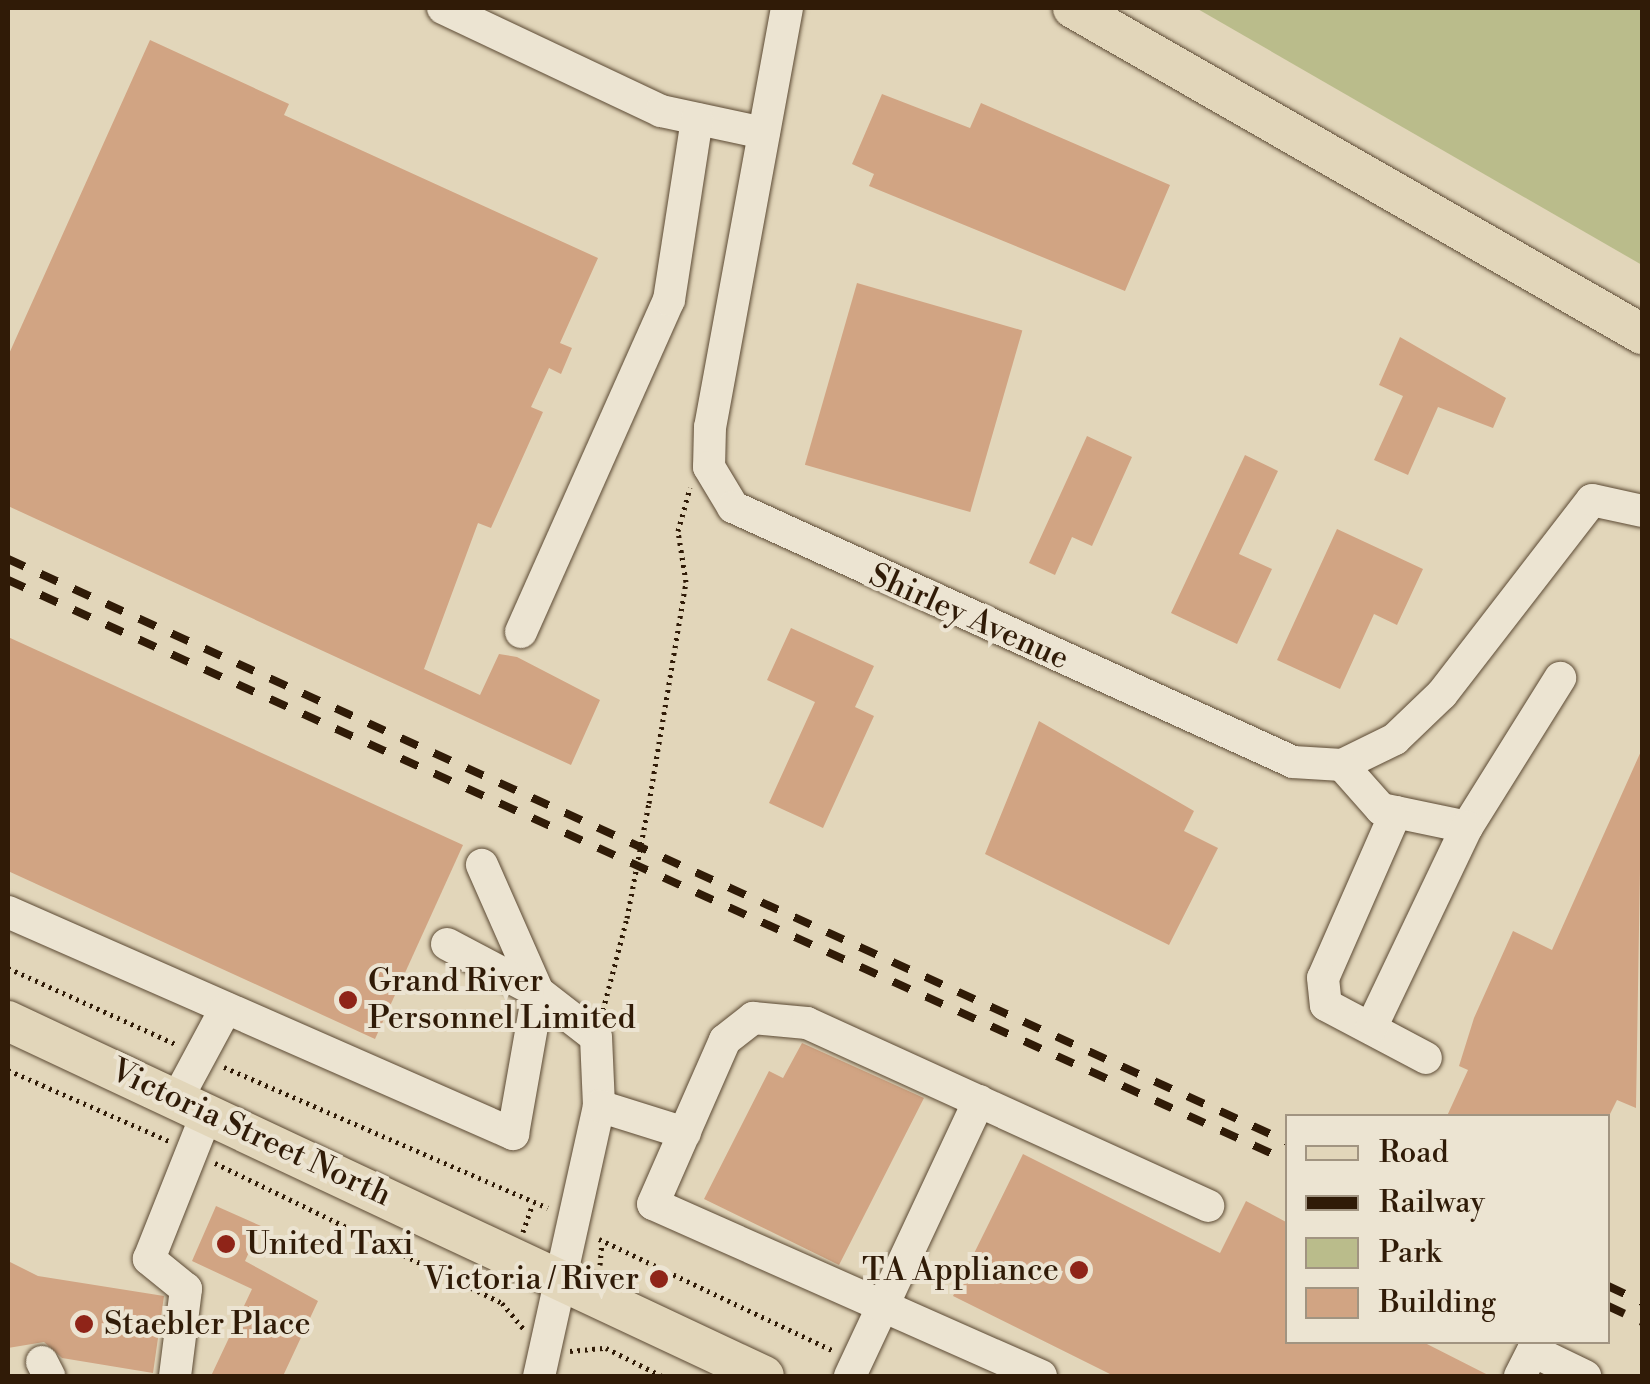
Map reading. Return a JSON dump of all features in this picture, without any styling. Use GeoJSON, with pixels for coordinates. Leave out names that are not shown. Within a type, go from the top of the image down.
{"type":"FeatureCollection","features":[{"type":"Feature","properties":{"kind":"main road"},"geometry":{"type":"LineString","coordinates":[[1073,8],[1642,334]]}},
{"type":"Feature","properties":{"kind":"main road","name":"Victoria Street North"},"geometry":{"type":"LineString","coordinates":[[8,1021],[562,1276],[764,1376]]}},
{"type":"Feature","properties":{"kind":"street"},"geometry":{"type":"LineString","coordinates":[[443,8],[661,111],[764,133]]}},
{"type":"Feature","properties":{"kind":"street"},"geometry":{"type":"LineString","coordinates":[[709,467],[788,8]]}},
{"type":"Feature","properties":{"kind":"street"},"geometry":{"type":"LineString","coordinates":[[520,632],[669,300],[696,118]]}},
{"type":"Feature","properties":{"kind":"street","name":"Shirley Avenue"},"geometry":{"type":"LineString","coordinates":[[709,467],[732,507],[761,524],[1294,762],[1342,764],[1396,740],[1442,694],[1592,500],[1642,510]]}},
{"type":"Feature","properties":{"kind":"street"},"geometry":{"type":"LineString","coordinates":[[1371,1028],[1466,826],[1560,678]]}},
{"type":"Feature","properties":{"kind":"street"},"geometry":{"type":"LineString","coordinates":[[1342,764],[1381,809],[1466,826]]}},
{"type":"Feature","properties":{"kind":"street"},"geometry":{"type":"LineString","coordinates":[[1396,812],[1323,978],[1326,1006],[1426,1058]]}},
{"type":"Feature","properties":{"kind":"street"},"geometry":{"type":"LineString","coordinates":[[8,912],[513,1134],[538,992],[482,865]]}},
{"type":"Feature","properties":{"kind":"street"},"geometry":{"type":"LineString","coordinates":[[447,944],[538,992],[596,1036],[598,1106],[539,1376]]}},
{"type":"Feature","properties":{"kind":"street"},"geometry":{"type":"LineString","coordinates":[[175,1376],[186,1289],[149,1259],[192,1152],[192,1106],[200,1056],[226,1008]]}},
{"type":"Feature","properties":{"kind":"street"},"geometry":{"type":"LineString","coordinates":[[1041,1376],[883,1300],[850,1296],[653,1204],[725,1040],[754,1018],[807,1023],[1208,1206]]}},
{"type":"Feature","properties":{"kind":"street"},"geometry":{"type":"LineString","coordinates":[[853,1369],[979,1102]]}},
{"type":"Feature","properties":{"kind":"street"},"geometry":{"type":"LineString","coordinates":[[598,1106],[685,1133]]}},
{"type":"Feature","properties":{"kind":"street"},"geometry":{"type":"LineString","coordinates":[[1520,1376],[1533,1351],[1585,1376]]}},
{"type":"Feature","properties":{"kind":"path"},"geometry":{"type":"LineString","coordinates":[[607,993],[627,918],[649,804],[686,582],[682,496],[709,467]]}},
{"type":"Feature","properties":{"kind":"path","name":"Victoria Street North"},"geometry":{"type":"LineString","coordinates":[[8,968],[531,1209],[546,1208]]}},
{"type":"Feature","properties":{"kind":"path","name":"Victoria Street North"},"geometry":{"type":"LineString","coordinates":[[8,1070],[192,1152],[502,1303]]}},
{"type":"Feature","properties":{"kind":"path"},"geometry":{"type":"LineString","coordinates":[[590,1227],[602,1247],[853,1369]]}},
{"type":"Feature","properties":{"kind":"path"},"geometry":{"type":"LineString","coordinates":[[502,1293],[502,1303],[516,1325]]}},
{"type":"Feature","properties":{"kind":"path"},"geometry":{"type":"LineString","coordinates":[[590,1351],[594,1341]]}},
{"type":"Feature","properties":{"kind":"path"},"geometry":{"type":"LineString","coordinates":[[575,1354],[606,1348],[662,1376]]}},
{"type":"Feature","properties":{"kind":"green space"},"geometry":{"type":"Polygon","coordinates":[[[1196,8],[1642,8],[1642,265],[1196,8]]]}},
{"type":"Feature","properties":{"kind":"building"},"geometry":{"type":"Polygon","coordinates":[[[150,40],[289,104],[284,115],[598,258],[560,343],[572,348],[561,374],[549,368],[531,407],[543,412],[491,528],[478,523],[424,669],[480,695],[499,654],[517,657],[600,700],[571,765],[8,506],[8,356],[150,40]]]}},
{"type":"Feature","properties":{"kind":"building"},"geometry":{"type":"Polygon","coordinates":[[[882,94],[970,128],[981,103],[1170,185],[1125,291],[869,186],[874,174],[852,164],[882,94]]]}},
{"type":"Feature","properties":{"kind":"building"},"geometry":{"type":"Polygon","coordinates":[[[857,283],[1022,330],[970,512],[805,465],[857,283]]]}},
{"type":"Feature","properties":{"kind":"building"},"geometry":{"type":"Polygon","coordinates":[[[1400,337],[1506,398],[1493,428],[1438,407],[1408,475],[1374,460],[1403,396],[1379,385],[1400,337]]]}},
{"type":"Feature","properties":{"kind":"building"},"geometry":{"type":"Polygon","coordinates":[[[1087,436],[1132,457],[1092,546],[1072,537],[1055,575],[1029,563],[1087,436]]]}},
{"type":"Feature","properties":{"kind":"building"},"geometry":{"type":"Polygon","coordinates":[[[1245,455],[1278,471],[1239,554],[1272,569],[1237,644],[1171,613],[1245,455]]]}},
{"type":"Feature","properties":{"kind":"building"},"geometry":{"type":"Polygon","coordinates":[[[1337,529],[1423,569],[1397,625],[1374,614],[1340,689],[1277,660],[1337,529]]]}},
{"type":"Feature","properties":{"kind":"building"},"geometry":{"type":"Polygon","coordinates":[[[791,628],[874,666],[855,707],[874,716],[823,828],[769,803],[815,702],[767,680],[791,628]]]}},
{"type":"Feature","properties":{"kind":"building"},"geometry":{"type":"Polygon","coordinates":[[[8,637],[463,845],[375,1039],[8,871],[8,637]]]}},
{"type":"Feature","properties":{"kind":"building"},"geometry":{"type":"Polygon","coordinates":[[[1039,721],[1194,811],[1184,831],[1218,848],[1169,945],[985,854],[1039,721]]]}},
{"type":"Feature","properties":{"kind":"building"},"geometry":{"type":"Polygon","coordinates":[[[1642,749],[1636,1108],[1617,1100],[1610,1114],[1448,1114],[1468,1070],[1459,1066],[1474,1018],[1513,931],[1552,950],[1642,749]]]}},
{"type":"Feature","properties":{"kind":"building","name":"TA Appliance"},"geometry":{"type":"Polygon","coordinates":[[[802,1043],[924,1098],[839,1265],[704,1199],[769,1071],[783,1078],[802,1043]]]}},
{"type":"Feature","properties":{"kind":"building"},"geometry":{"type":"Polygon","coordinates":[[[1023,1154],[1220,1253],[1246,1201],[1285,1221],[1285,1344],[1427,1344],[1490,1376],[1114,1376],[953,1296],[1023,1154]]]}},
{"type":"Feature","properties":{"kind":"building"},"geometry":{"type":"Polygon","coordinates":[[[216,1206],[261,1226],[245,1261],[318,1301],[283,1376],[211,1376],[252,1289],[192,1261],[216,1206]]]}},
{"type":"Feature","properties":{"kind":"building","name":"Staebler Place"},"geometry":{"type":"Polygon","coordinates":[[[8,1261],[38,1276],[164,1296],[153,1373],[62,1358],[44,1342],[8,1348],[8,1261]]]}},
{"type":"Feature","properties":{"kind":"railway"},"geometry":{"type":"LineString","coordinates":[[8,559],[1285,1141]]}},
{"type":"Feature","properties":{"kind":"railway"},"geometry":{"type":"LineString","coordinates":[[8,580],[1285,1160]]}},
{"type":"Feature","properties":{"kind":"railway"},"geometry":{"type":"LineString","coordinates":[[1610,1287],[1642,1302]]}},
{"type":"Feature","properties":{"kind":"railway"},"geometry":{"type":"LineString","coordinates":[[1610,1307],[1642,1322]]}},
{"type":"Feature","properties":{"kind":"place","name":"Grand River Personnel Limited"},"geometry":{"type":"Point","coordinates":[348,1000]}},
{"type":"Feature","properties":{"kind":"place","name":"United Taxi"},"geometry":{"type":"Point","coordinates":[226,1244]}},
{"type":"Feature","properties":{"kind":"place","name":"TA Appliance"},"geometry":{"type":"Point","coordinates":[1079,1270]}},
{"type":"Feature","properties":{"kind":"place","name":"Victoria / River"},"geometry":{"type":"Point","coordinates":[659,1279]}},
{"type":"Feature","properties":{"kind":"place","name":"Staebler Place"},"geometry":{"type":"Point","coordinates":[84,1324]}}]}
